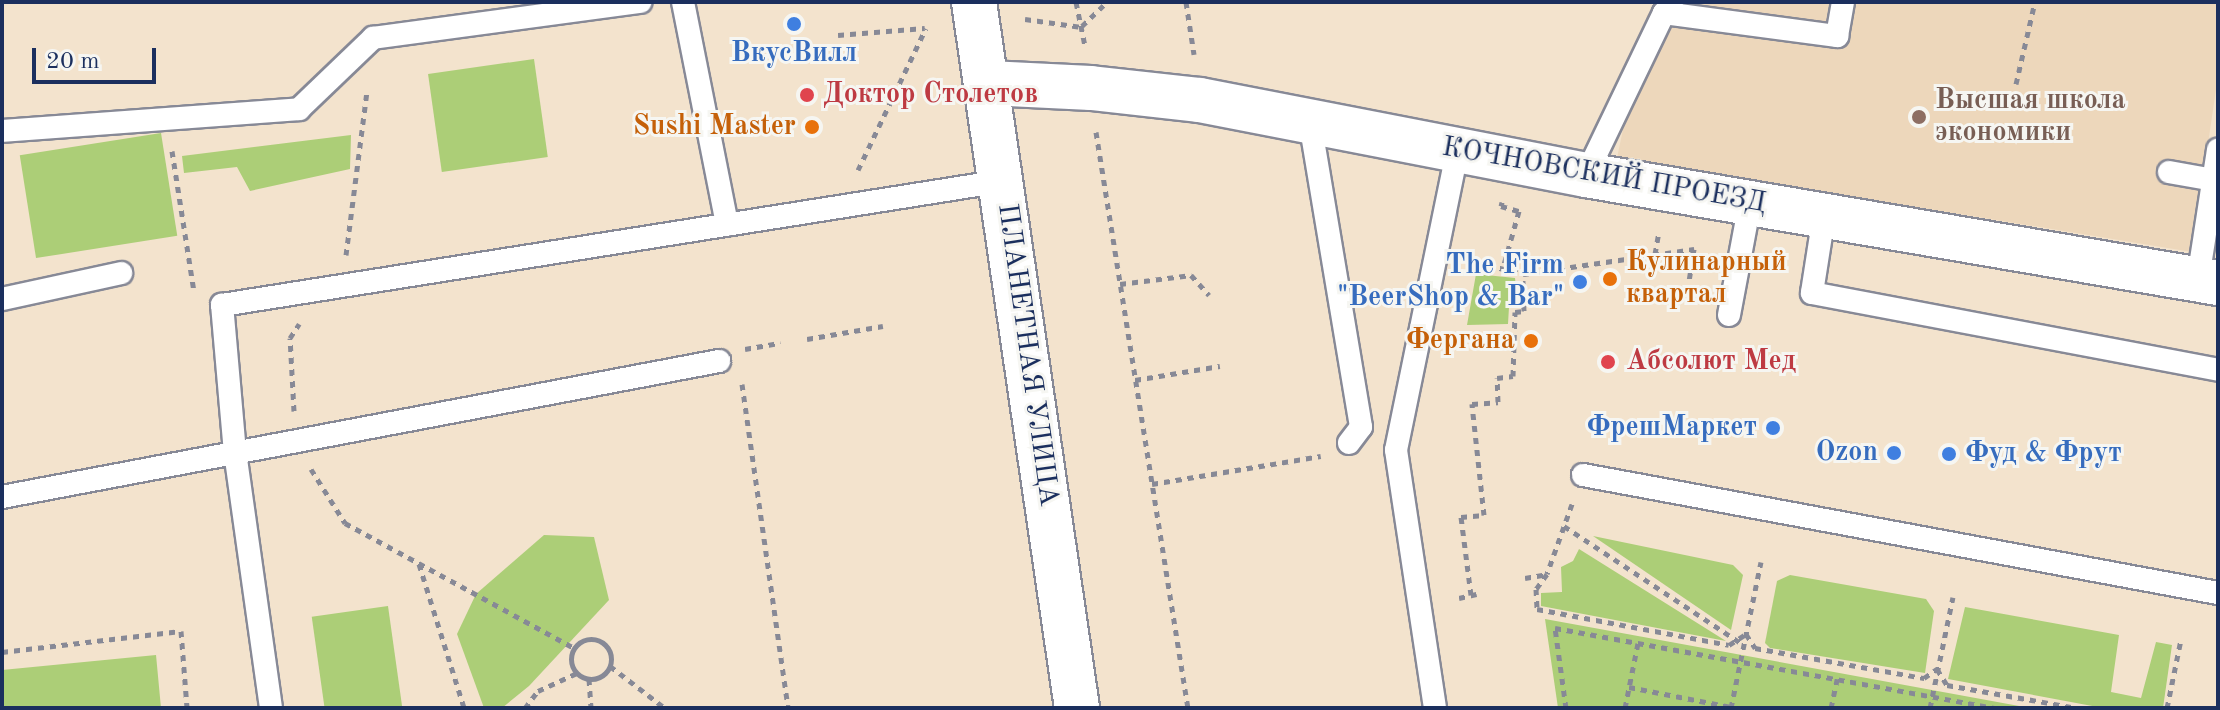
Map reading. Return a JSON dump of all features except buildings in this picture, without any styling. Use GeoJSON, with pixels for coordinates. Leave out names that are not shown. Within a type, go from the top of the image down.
{"type":"FeatureCollection","features":[{"type":"Feature","properties":{"kind":"street","name":"ПЛАНЕТНАЯ УЛИЦА"},"geometry":{"type":"LineString","coordinates":[[974,2],[1077,708]]}},
{"type":"Feature","properties":{"kind":"street","name":"КОЧНОВСКИЙ ПРОЕЗД"},"geometry":{"type":"LineString","coordinates":[[988,83],[1091,88],[1200,100],[1586,175],[2208,281]]}},
{"type":"Feature","properties":{"kind":"lane"},"geometry":{"type":"LineString","coordinates":[[2,131],[299,109],[373,38],[641,2]]}},
{"type":"Feature","properties":{"kind":"lane"},"geometry":{"type":"LineString","coordinates":[[683,2],[727,225]]}},
{"type":"Feature","properties":{"kind":"lane"},"geometry":{"type":"LineString","coordinates":[[1586,175],[1669,8],[1837,36],[1843,2]]}},
{"type":"Feature","properties":{"kind":"lane"},"geometry":{"type":"LineString","coordinates":[[1310,122],[1361,427],[1349,443]]}},
{"type":"Feature","properties":{"kind":"lane"},"geometry":{"type":"LineString","coordinates":[[1435,708],[1396,450],[1458,149]]}},
{"type":"Feature","properties":{"kind":"lane"},"geometry":{"type":"LineString","coordinates":[[2208,281],[2218,150]]}},
{"type":"Feature","properties":{"kind":"lane"},"geometry":{"type":"LineString","coordinates":[[2169,172],[2214,180]]}},
{"type":"Feature","properties":{"kind":"lane"},"geometry":{"type":"LineString","coordinates":[[271,708],[235,453],[222,305],[1002,181]]}},
{"type":"Feature","properties":{"kind":"lane"},"geometry":{"type":"LineString","coordinates":[[1731,308],[1750,203]]}},
{"type":"Feature","properties":{"kind":"lane"},"geometry":{"type":"LineString","coordinates":[[1824,216],[1812,293],[2218,370]]}},
{"type":"Feature","properties":{"kind":"lane"},"geometry":{"type":"LineString","coordinates":[[2,299],[121,273]]}},
{"type":"Feature","properties":{"kind":"lane"},"geometry":{"type":"LineString","coordinates":[[2,497],[728,356]]}},
{"type":"Feature","properties":{"kind":"lane"},"geometry":{"type":"LineString","coordinates":[[1583,475],[2218,593]]}},
{"type":"Feature","properties":{"kind":"path"},"geometry":{"type":"LineString","coordinates":[[1076,2],[1086,47]]}},
{"type":"Feature","properties":{"kind":"path"},"geometry":{"type":"LineString","coordinates":[[1081,27],[1107,2]]}},
{"type":"Feature","properties":{"kind":"path"},"geometry":{"type":"LineString","coordinates":[[1186,2],[1194,54]]}},
{"type":"Feature","properties":{"kind":"path"},"geometry":{"type":"LineString","coordinates":[[2016,84],[2035,2]]}},
{"type":"Feature","properties":{"kind":"path"},"geometry":{"type":"LineString","coordinates":[[1025,19],[1081,27]]}},
{"type":"Feature","properties":{"kind":"path"},"geometry":{"type":"LineString","coordinates":[[838,35],[926,28],[858,170]]}},
{"type":"Feature","properties":{"kind":"path"},"geometry":{"type":"LineString","coordinates":[[373,38],[342,286],[311,305],[290,338],[295,440],[345,523],[574,648]]}},
{"type":"Feature","properties":{"kind":"path"},"geometry":{"type":"LineString","coordinates":[[167,119],[196,307],[222,305]]}},
{"type":"Feature","properties":{"kind":"path"},"geometry":{"type":"LineString","coordinates":[[1094,119],[1188,708]]}},
{"type":"Feature","properties":{"kind":"path"},"geometry":{"type":"LineString","coordinates":[[1501,206],[1519,211],[1503,268]]}},
{"type":"Feature","properties":{"kind":"path"},"geometry":{"type":"LineString","coordinates":[[1462,259],[1523,274],[1694,249],[1687,294],[1731,308]]}},
{"type":"Feature","properties":{"kind":"path"},"geometry":{"type":"LineString","coordinates":[[1459,598],[1474,595],[1461,517],[1484,515],[1472,404],[1498,402],[1497,378],[1513,376],[1515,312],[1524,311],[1523,274]]}},
{"type":"Feature","properties":{"kind":"path"},"geometry":{"type":"LineString","coordinates":[[1120,284],[1191,275],[1209,295]]}},
{"type":"Feature","properties":{"kind":"path"},"geometry":{"type":"LineString","coordinates":[[807,339],[883,326]]}},
{"type":"Feature","properties":{"kind":"path"},"geometry":{"type":"LineString","coordinates":[[1447,338],[1514,342]]}},
{"type":"Feature","properties":{"kind":"path"},"geometry":{"type":"LineString","coordinates":[[728,356],[780,343]]}},
{"type":"Feature","properties":{"kind":"path"},"geometry":{"type":"LineString","coordinates":[[1135,380],[1220,366]]}},
{"type":"Feature","properties":{"kind":"path"},"geometry":{"type":"LineString","coordinates":[[742,381],[788,708]]}},
{"type":"Feature","properties":{"kind":"path"},"geometry":{"type":"LineString","coordinates":[[1152,484],[1334,454],[1349,443]]}},
{"type":"Feature","properties":{"kind":"path"},"geometry":{"type":"LineString","coordinates":[[1583,475],[1547,574],[1536,589],[1537,609],[1729,645],[1746,634]]}},
{"type":"Feature","properties":{"kind":"path"},"geometry":{"type":"LineString","coordinates":[[1564,526],[1744,645]]}},
{"type":"Feature","properties":{"kind":"path"},"geometry":{"type":"LineString","coordinates":[[1629,687],[1731,708],[1761,562]]}},
{"type":"Feature","properties":{"kind":"path"},"geometry":{"type":"LineString","coordinates":[[419,563],[464,708]]}},
{"type":"Feature","properties":{"kind":"path"},"geometry":{"type":"LineString","coordinates":[[1525,578],[1547,574]]}},
{"type":"Feature","properties":{"kind":"path"},"geometry":{"type":"LineString","coordinates":[[1930,708],[1953,597]]}},
{"type":"Feature","properties":{"kind":"path"},"geometry":{"type":"LineString","coordinates":[[1566,708],[1555,628],[1996,708]]}},
{"type":"Feature","properties":{"kind":"path"},"geometry":{"type":"LineString","coordinates":[[2,652],[181,631],[187,708]]}},
{"type":"Feature","properties":{"kind":"path"},"geometry":{"type":"LineString","coordinates":[[1746,634],[1755,648],[1924,678],[1937,669]]}},
{"type":"Feature","properties":{"kind":"path"},"geometry":{"type":"LineString","coordinates":[[585,639],[599,639],[609,647],[610,666],[602,676],[589,679],[577,673],[571,661],[574,648],[585,639]]}},
{"type":"Feature","properties":{"kind":"path"},"geometry":{"type":"LineString","coordinates":[[2167,708],[2181,639]]}},
{"type":"Feature","properties":{"kind":"path"},"geometry":{"type":"LineString","coordinates":[[1625,708],[1638,643]]}},
{"type":"Feature","properties":{"kind":"path"},"geometry":{"type":"LineString","coordinates":[[610,666],[665,708]]}},
{"type":"Feature","properties":{"kind":"path"},"geometry":{"type":"LineString","coordinates":[[1937,669],[1947,685],[2078,708]]}},
{"type":"Feature","properties":{"kind":"path"},"geometry":{"type":"LineString","coordinates":[[525,708],[538,691],[577,673]]}},
{"type":"Feature","properties":{"kind":"path"},"geometry":{"type":"LineString","coordinates":[[589,679],[591,708]]}},
{"type":"Feature","properties":{"kind":"path"},"geometry":{"type":"LineString","coordinates":[[1831,708],[1837,679]]}},
{"type":"Feature","properties":{"kind":"shaded area","name":"Высшая школа экономики"},"geometry":{"type":"Polygon","coordinates":[[[1661,2],[2218,2],[2218,76],[2192,252],[1617,158],[1647,15],[1661,2]]]}},
{"type":"Feature","properties":{"kind":"green space"},"geometry":{"type":"Polygon","coordinates":[[[534,59],[548,157],[442,172],[428,74],[534,59]]]}},
{"type":"Feature","properties":{"kind":"green space"},"geometry":{"type":"Polygon","coordinates":[[[161,133],[177,236],[36,258],[20,155],[161,133]]]}},
{"type":"Feature","properties":{"kind":"green space"},"geometry":{"type":"Polygon","coordinates":[[[351,135],[350,169],[250,191],[237,167],[184,173],[182,156],[351,135]]]}},
{"type":"Feature","properties":{"kind":"green space"},"geometry":{"type":"Polygon","coordinates":[[[1476,274],[1515,278],[1518,305],[1509,307],[1508,324],[1467,325],[1476,274]]]}},
{"type":"Feature","properties":{"kind":"green space"},"geometry":{"type":"Polygon","coordinates":[[[544,535],[594,537],[609,600],[529,686],[502,708],[484,708],[457,634],[476,594],[544,535]]]}},
{"type":"Feature","properties":{"kind":"green space"},"geometry":{"type":"Polygon","coordinates":[[[1593,536],[1733,565],[1743,575],[1731,630],[1593,536]]]}},
{"type":"Feature","properties":{"kind":"green space"},"geometry":{"type":"Polygon","coordinates":[[[1579,549],[1726,641],[1541,606],[1541,593],[1562,592],[1561,567],[1573,561],[1579,549]]]}},
{"type":"Feature","properties":{"kind":"green space"},"geometry":{"type":"Polygon","coordinates":[[[1790,575],[1926,599],[1934,611],[1925,673],[1770,648],[1765,643],[1777,581],[1790,575]]]}},
{"type":"Feature","properties":{"kind":"green space"},"geometry":{"type":"Polygon","coordinates":[[[388,606],[402,708],[325,708],[312,617],[388,606]]]}},
{"type":"Feature","properties":{"kind":"green space"},"geometry":{"type":"Polygon","coordinates":[[[1965,607],[2119,635],[2111,692],[2141,698],[2156,642],[2172,645],[2163,708],[2103,708],[1948,679],[1965,607]]]}},
{"type":"Feature","properties":{"kind":"green space"},"geometry":{"type":"Polygon","coordinates":[[[1545,619],[2030,708],[1558,708],[1545,619]]]}},
{"type":"Feature","properties":{"kind":"green space"},"geometry":{"type":"Polygon","coordinates":[[[156,655],[161,708],[2,708],[2,670],[156,655]]]}},
{"type":"Feature","properties":{"kind":"place","name":"ВкусВилл"},"geometry":{"type":"Point","coordinates":[794,24]}},
{"type":"Feature","properties":{"kind":"place","name":"Доктор Столетов"},"geometry":{"type":"Point","coordinates":[807,95]}},
{"type":"Feature","properties":{"kind":"place","name":"Высшая школа экономики"},"geometry":{"type":"Point","coordinates":[1919,117]}},
{"type":"Feature","properties":{"kind":"place","name":"Sushi Master"},"geometry":{"type":"Point","coordinates":[812,127]}},
{"type":"Feature","properties":{"kind":"place","name":"Кулинарный квартал"},"geometry":{"type":"Point","coordinates":[1610,279]}},
{"type":"Feature","properties":{"kind":"place","name":"The Firm \"BeerShop & Bar\""},"geometry":{"type":"Point","coordinates":[1580,282]}},
{"type":"Feature","properties":{"kind":"place","name":"Фергана"},"geometry":{"type":"Point","coordinates":[1531,341]}},
{"type":"Feature","properties":{"kind":"place","name":"Абсолют Мед"},"geometry":{"type":"Point","coordinates":[1608,362]}},
{"type":"Feature","properties":{"kind":"place","name":"ФрешМаркет"},"geometry":{"type":"Point","coordinates":[1773,428]}},
{"type":"Feature","properties":{"kind":"place","name":"Ozon"},"geometry":{"type":"Point","coordinates":[1894,453]}},
{"type":"Feature","properties":{"kind":"place","name":"Фуд & Фрут"},"geometry":{"type":"Point","coordinates":[1949,454]}}]}
